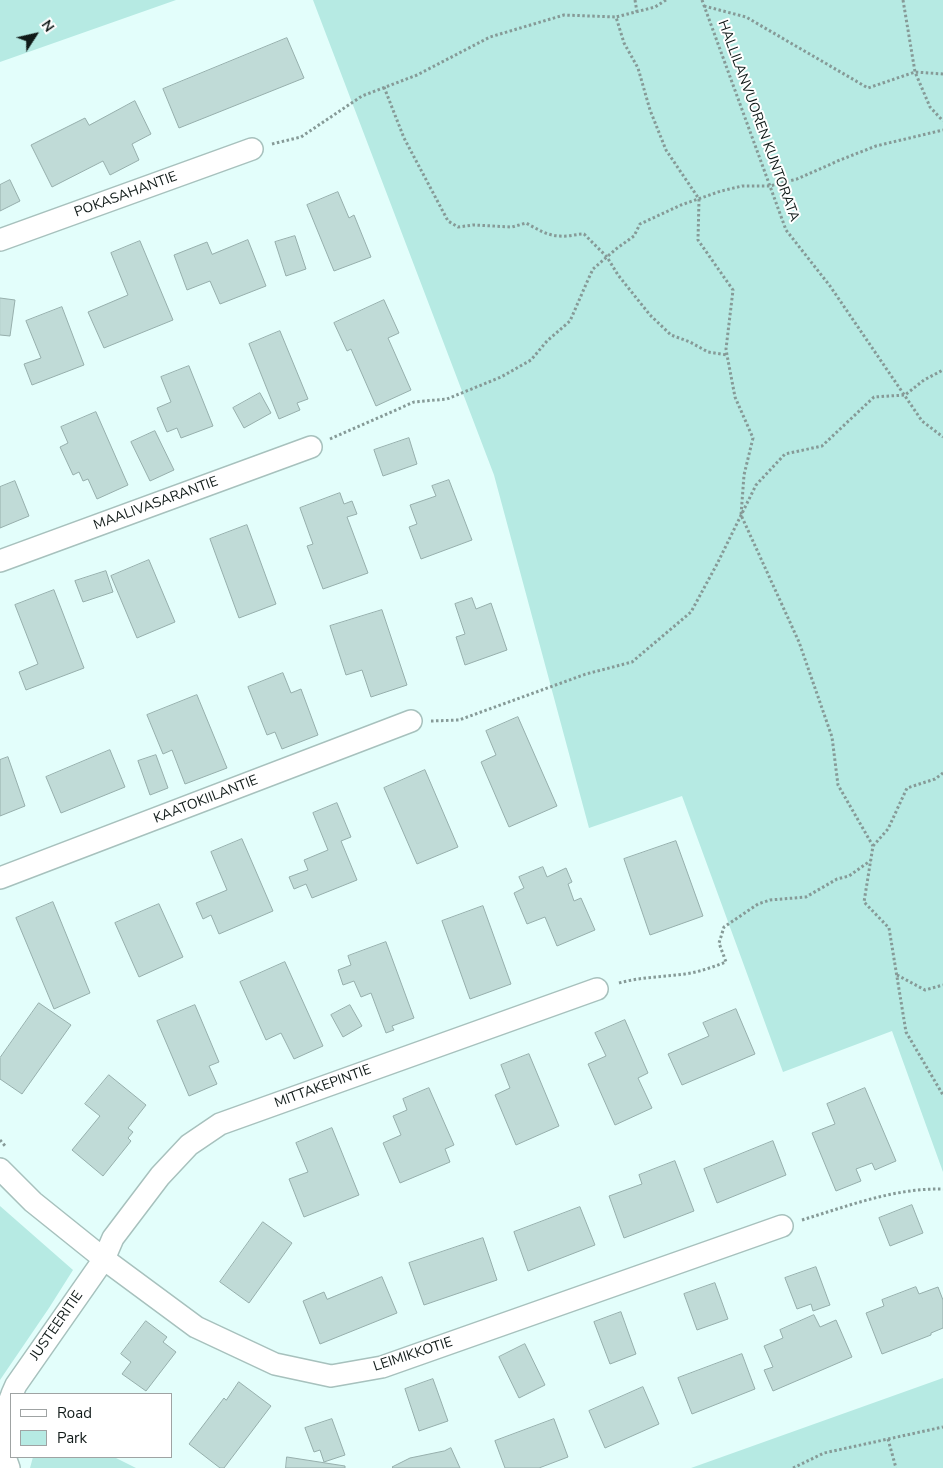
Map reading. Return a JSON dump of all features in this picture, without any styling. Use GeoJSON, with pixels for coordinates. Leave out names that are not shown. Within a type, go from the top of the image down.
{"type":"FeatureCollection","features":[{"type":"Feature","properties":{"kind":"street","name":"POKASAHANTIE"},"geometry":{"type":"LineString","coordinates":[[0,240],[252,149]]}},
{"type":"Feature","properties":{"kind":"street","name":"MAALIVASARANTIE"},"geometry":{"type":"LineString","coordinates":[[0,561],[311,447]]}},
{"type":"Feature","properties":{"kind":"street","name":"KAATOKIILANTIE"},"geometry":{"type":"LineString","coordinates":[[0,878],[411,721]]}},
{"type":"Feature","properties":{"kind":"street","name":"MITTAKEPINTIE"},"geometry":{"type":"LineString","coordinates":[[104,1259],[113,1238],[160,1176],[189,1145],[220,1124],[597,990]]}},
{"type":"Feature","properties":{"kind":"street","name":"LEIMIKKOTIE"},"geometry":{"type":"LineString","coordinates":[[0,1169],[33,1202],[104,1259],[196,1327],[275,1364],[331,1376],[382,1367],[782,1226]]}},
{"type":"Feature","properties":{"kind":"street","name":"JUSTEERITIE"},"geometry":{"type":"LineString","coordinates":[[13,1393],[16,1385],[104,1259]]}},
{"type":"Feature","properties":{"kind":"street","name":"JUSTEERITIE"},"geometry":{"type":"LineString","coordinates":[[9,1468],[3,1451],[3,1417],[10,1400]]}},
{"type":"Feature","properties":{"kind":"path"},"geometry":{"type":"LineString","coordinates":[[635,0],[637,12]]}},
{"type":"Feature","properties":{"kind":"path"},"geometry":{"type":"LineString","coordinates":[[252,149],[301,137],[362,96],[417,75],[490,37],[564,15],[616,17],[655,7],[666,0]]}},
{"type":"Feature","properties":{"kind":"path","name":"HALLILANVUOREN KUNTORATA"},"geometry":{"type":"LineString","coordinates":[[702,0],[786,230],[830,286],[922,421],[943,437]]}},
{"type":"Feature","properties":{"kind":"path"},"geometry":{"type":"LineString","coordinates":[[903,0],[915,72],[930,106],[943,121]]}},
{"type":"Feature","properties":{"kind":"path"},"geometry":{"type":"LineString","coordinates":[[704,6],[746,18],[868,88],[915,72],[943,74]]}},
{"type":"Feature","properties":{"kind":"path"},"geometry":{"type":"LineString","coordinates":[[616,17],[624,43],[638,68],[650,110],[666,150],[699,199],[698,240],[733,290],[726,349],[735,397],[753,438],[744,475],[741,515],[799,642],[832,737],[838,785],[873,846]]}},
{"type":"Feature","properties":{"kind":"path"},"geometry":{"type":"LineString","coordinates":[[384,88],[404,138],[448,221],[458,227],[473,225],[512,226],[526,223],[545,233],[561,236],[584,234],[607,257],[618,275],[650,315],[670,335],[690,342],[708,352],[727,354]]}},
{"type":"Feature","properties":{"kind":"path"},"geometry":{"type":"LineString","coordinates":[[311,447],[414,402],[447,399],[502,377],[531,360],[547,341],[570,321],[593,269],[634,236],[640,224],[680,205],[721,191],[742,186],[770,186],[783,181],[797,179],[876,146],[943,130]]}},
{"type":"Feature","properties":{"kind":"path"},"geometry":{"type":"LineString","coordinates":[[411,721],[459,720],[586,674],[632,662],[691,612],[718,564],[756,485],[785,454],[822,446],[874,397],[904,396],[924,380],[943,370]]}},
{"type":"Feature","properties":{"kind":"path"},"geometry":{"type":"LineString","coordinates":[[943,773],[935,778],[907,788],[888,829],[873,846],[864,902],[889,928],[906,1032],[943,1095]]}},
{"type":"Feature","properties":{"kind":"path"},"geometry":{"type":"LineString","coordinates":[[597,990],[629,980],[686,974],[726,962],[719,943],[724,927],[758,904],[770,900],[806,897],[837,880],[849,876],[870,860]]}},
{"type":"Feature","properties":{"kind":"path"},"geometry":{"type":"LineString","coordinates":[[897,975],[925,990],[943,985]]}},
{"type":"Feature","properties":{"kind":"path"},"geometry":{"type":"LineString","coordinates":[[782,1226],[887,1194],[930,1188],[943,1189]]}},
{"type":"Feature","properties":{"kind":"path"},"geometry":{"type":"LineString","coordinates":[[792,1468],[824,1453],[943,1427]]}},
{"type":"Feature","properties":{"kind":"path"},"geometry":{"type":"LineString","coordinates":[[888,1439],[896,1468]]}},
{"type":"Feature","properties":{"kind":"green space"},"geometry":{"type":"Polygon","coordinates":[[[0,0],[176,0],[0,62],[0,0]]]}},
{"type":"Feature","properties":{"kind":"green space"},"geometry":{"type":"Polygon","coordinates":[[[313,0],[943,0],[943,1172],[892,1031],[783,1072],[682,796],[589,828],[494,475],[313,0]]]}},
{"type":"Feature","properties":{"kind":"green space"},"geometry":{"type":"Polygon","coordinates":[[[0,1206],[73,1270],[0,1380],[0,1206]]]}},
{"type":"Feature","properties":{"kind":"green space"},"geometry":{"type":"Polygon","coordinates":[[[943,1378],[943,1468],[691,1468],[943,1378]]]}},
{"type":"Feature","properties":{"kind":"green space"},"geometry":{"type":"Polygon","coordinates":[[[33,1458],[116,1458],[136,1468],[30,1468],[33,1458]]]}},
{"type":"Feature","properties":{"kind":"building"},"geometry":{"type":"Polygon","coordinates":[[[287,38],[304,78],[179,128],[163,89],[287,38]]]}},
{"type":"Feature","properties":{"kind":"building"},"geometry":{"type":"Polygon","coordinates":[[[135,101],[151,134],[132,144],[139,160],[110,175],[103,161],[52,187],[31,145],[85,118],[89,125],[135,101]]]}},
{"type":"Feature","properties":{"kind":"building"},"geometry":{"type":"Polygon","coordinates":[[[10,180],[20,201],[0,211],[0,185],[10,180]]]}},
{"type":"Feature","properties":{"kind":"building"},"geometry":{"type":"Polygon","coordinates":[[[338,192],[349,218],[354,215],[371,257],[334,271],[307,205],[338,192]]]}},
{"type":"Feature","properties":{"kind":"building"},"geometry":{"type":"Polygon","coordinates":[[[295,236],[306,269],[286,276],[275,242],[295,236]]]}},
{"type":"Feature","properties":{"kind":"building"},"geometry":{"type":"Polygon","coordinates":[[[248,240],[266,286],[220,304],[210,281],[187,290],[174,255],[207,242],[212,254],[248,240]]]}},
{"type":"Feature","properties":{"kind":"building"},"geometry":{"type":"Polygon","coordinates":[[[140,241],[173,320],[104,348],[88,312],[128,295],[111,253],[140,241]]]}},
{"type":"Feature","properties":{"kind":"building"},"geometry":{"type":"Polygon","coordinates":[[[0,298],[15,300],[10,336],[0,335],[0,298]]]}},
{"type":"Feature","properties":{"kind":"building"},"geometry":{"type":"Polygon","coordinates":[[[384,300],[399,333],[388,338],[411,390],[376,406],[351,349],[347,351],[334,323],[384,300]]]}},
{"type":"Feature","properties":{"kind":"building"},"geometry":{"type":"Polygon","coordinates":[[[62,307],[84,365],[32,385],[24,364],[41,358],[26,321],[62,307]]]}},
{"type":"Feature","properties":{"kind":"building"},"geometry":{"type":"Polygon","coordinates":[[[280,331],[308,399],[297,403],[300,410],[279,419],[249,344],[280,331]]]}},
{"type":"Feature","properties":{"kind":"building"},"geometry":{"type":"Polygon","coordinates":[[[189,366],[213,426],[181,438],[177,428],[167,432],[157,408],[171,402],[161,377],[189,366]]]}},
{"type":"Feature","properties":{"kind":"building"},"geometry":{"type":"Polygon","coordinates":[[[260,393],[271,413],[244,428],[233,408],[260,393]]]}},
{"type":"Feature","properties":{"kind":"building"},"geometry":{"type":"Polygon","coordinates":[[[96,412],[128,485],[97,499],[88,479],[83,481],[79,472],[73,475],[60,447],[68,443],[61,427],[96,412]]]}},
{"type":"Feature","properties":{"kind":"building"},"geometry":{"type":"Polygon","coordinates":[[[155,431],[174,470],[150,481],[131,442],[155,431]]]}},
{"type":"Feature","properties":{"kind":"building"},"geometry":{"type":"Polygon","coordinates":[[[409,438],[417,464],[383,476],[374,450],[409,438]]]}},
{"type":"Feature","properties":{"kind":"building"},"geometry":{"type":"Polygon","coordinates":[[[449,480],[472,540],[421,559],[409,527],[417,524],[410,505],[436,496],[432,486],[449,480]]]}},
{"type":"Feature","properties":{"kind":"building"},"geometry":{"type":"Polygon","coordinates":[[[15,481],[29,516],[0,528],[0,487],[15,481]]]}},
{"type":"Feature","properties":{"kind":"building"},"geometry":{"type":"Polygon","coordinates":[[[340,493],[344,504],[352,501],[357,514],[347,517],[368,573],[323,589],[307,546],[313,544],[300,508],[340,493]]]}},
{"type":"Feature","properties":{"kind":"building"},"geometry":{"type":"Polygon","coordinates":[[[247,525],[276,604],[239,618],[210,539],[247,525]]]}},
{"type":"Feature","properties":{"kind":"building"},"geometry":{"type":"Polygon","coordinates":[[[149,560],[175,622],[137,638],[111,576],[149,560]]]}},
{"type":"Feature","properties":{"kind":"building"},"geometry":{"type":"Polygon","coordinates":[[[106,571],[113,592],[83,602],[75,581],[106,571]]]}},
{"type":"Feature","properties":{"kind":"building"},"geometry":{"type":"Polygon","coordinates":[[[54,590],[84,668],[26,690],[19,672],[38,664],[15,605],[54,590]]]}},
{"type":"Feature","properties":{"kind":"building"},"geometry":{"type":"Polygon","coordinates":[[[472,598],[476,609],[491,603],[507,650],[465,665],[456,637],[465,634],[455,604],[472,598]]]}},
{"type":"Feature","properties":{"kind":"building"},"geometry":{"type":"Polygon","coordinates":[[[382,610],[407,685],[371,697],[362,670],[346,675],[330,626],[382,610]]]}},
{"type":"Feature","properties":{"kind":"building"},"geometry":{"type":"Polygon","coordinates":[[[283,673],[291,693],[301,689],[318,735],[282,749],[275,732],[267,735],[248,687],[283,673]]]}},
{"type":"Feature","properties":{"kind":"building"},"geometry":{"type":"Polygon","coordinates":[[[197,695],[227,768],[185,784],[172,750],[163,754],[147,715],[197,695]]]}},
{"type":"Feature","properties":{"kind":"building"},"geometry":{"type":"Polygon","coordinates":[[[518,717],[557,806],[509,827],[481,762],[496,755],[486,731],[518,717]]]}},
{"type":"Feature","properties":{"kind":"building"},"geometry":{"type":"Polygon","coordinates":[[[110,750],[125,787],[61,813],[46,777],[110,750]]]}},
{"type":"Feature","properties":{"kind":"building"},"geometry":{"type":"Polygon","coordinates":[[[156,755],[168,788],[150,795],[138,761],[156,755]]]}},
{"type":"Feature","properties":{"kind":"building"},"geometry":{"type":"Polygon","coordinates":[[[8,757],[25,806],[0,816],[0,760],[8,757]]]}},
{"type":"Feature","properties":{"kind":"building"},"geometry":{"type":"Polygon","coordinates":[[[425,770],[458,847],[417,864],[384,788],[425,770]]]}},
{"type":"Feature","properties":{"kind":"building"},"geometry":{"type":"Polygon","coordinates":[[[337,803],[351,837],[341,841],[357,880],[312,898],[306,884],[294,889],[289,877],[308,870],[304,860],[328,850],[313,813],[337,803]]]}},
{"type":"Feature","properties":{"kind":"building"},"geometry":{"type":"Polygon","coordinates":[[[242,839],[273,911],[219,934],[211,915],[203,919],[196,903],[227,890],[211,852],[242,839]]]}},
{"type":"Feature","properties":{"kind":"building"},"geometry":{"type":"Polygon","coordinates":[[[676,841],[703,916],[650,935],[624,859],[676,841]]]}},
{"type":"Feature","properties":{"kind":"building"},"geometry":{"type":"Polygon","coordinates":[[[543,867],[547,877],[566,868],[572,882],[568,884],[574,901],[581,898],[595,930],[557,946],[545,917],[527,924],[514,893],[524,888],[519,877],[543,867]]]}},
{"type":"Feature","properties":{"kind":"building"},"geometry":{"type":"Polygon","coordinates":[[[53,902],[90,993],[54,1009],[16,918],[53,902]]]}},
{"type":"Feature","properties":{"kind":"building"},"geometry":{"type":"Polygon","coordinates":[[[159,904],[183,957],[139,977],[115,923],[159,904]]]}},
{"type":"Feature","properties":{"kind":"building"},"geometry":{"type":"Polygon","coordinates":[[[483,906],[511,984],[470,999],[442,921],[483,906]]]}},
{"type":"Feature","properties":{"kind":"building"},"geometry":{"type":"Polygon","coordinates":[[[386,942],[414,1018],[392,1026],[394,1030],[386,1033],[371,993],[361,997],[354,981],[343,985],[338,970],[351,965],[348,956],[386,942]]]}},
{"type":"Feature","properties":{"kind":"building"},"geometry":{"type":"Polygon","coordinates":[[[285,962],[323,1046],[294,1059],[281,1033],[266,1040],[240,982],[285,962]]]}},
{"type":"Feature","properties":{"kind":"building"},"geometry":{"type":"Polygon","coordinates":[[[39,1003],[71,1025],[22,1094],[0,1079],[0,1058],[39,1003]]]}},
{"type":"Feature","properties":{"kind":"building"},"geometry":{"type":"Polygon","coordinates":[[[195,1005],[219,1062],[209,1066],[217,1084],[189,1096],[157,1021],[195,1005]]]}},
{"type":"Feature","properties":{"kind":"building"},"geometry":{"type":"Polygon","coordinates":[[[350,1005],[362,1026],[343,1037],[331,1015],[350,1005]]]}},
{"type":"Feature","properties":{"kind":"building"},"geometry":{"type":"Polygon","coordinates":[[[736,1009],[755,1054],[682,1085],[668,1054],[709,1036],[703,1023],[736,1009]]]}},
{"type":"Feature","properties":{"kind":"building"},"geometry":{"type":"Polygon","coordinates":[[[625,1020],[648,1073],[638,1078],[652,1108],[615,1125],[588,1064],[606,1056],[595,1033],[625,1020]]]}},
{"type":"Feature","properties":{"kind":"building"},"geometry":{"type":"Polygon","coordinates":[[[529,1054],[559,1126],[516,1145],[495,1095],[510,1088],[501,1065],[529,1054]]]}},
{"type":"Feature","properties":{"kind":"building"},"geometry":{"type":"Polygon","coordinates":[[[109,1075],[146,1105],[128,1128],[133,1132],[128,1138],[131,1141],[103,1176],[72,1150],[100,1116],[85,1104],[109,1075]]]}},
{"type":"Feature","properties":{"kind":"building"},"geometry":{"type":"Polygon","coordinates":[[[429,1088],[454,1145],[445,1149],[450,1162],[400,1183],[383,1143],[401,1135],[393,1116],[407,1110],[403,1099],[429,1088]]]}},
{"type":"Feature","properties":{"kind":"building"},"geometry":{"type":"Polygon","coordinates":[[[865,1088],[896,1161],[875,1170],[872,1163],[856,1169],[861,1181],[836,1191],[812,1133],[835,1124],[827,1104],[865,1088]]]}},
{"type":"Feature","properties":{"kind":"building"},"geometry":{"type":"Polygon","coordinates":[[[332,1128],[359,1195],[304,1217],[289,1179],[308,1172],[296,1143],[332,1128]]]}},
{"type":"Feature","properties":{"kind":"building"},"geometry":{"type":"Polygon","coordinates":[[[773,1141],[786,1175],[717,1203],[704,1169],[773,1141]]]}},
{"type":"Feature","properties":{"kind":"building"},"geometry":{"type":"Polygon","coordinates":[[[675,1161],[694,1211],[624,1238],[609,1196],[642,1184],[639,1175],[675,1161]]]}},
{"type":"Feature","properties":{"kind":"building"},"geometry":{"type":"Polygon","coordinates":[[[912,1205],[923,1233],[890,1246],[879,1218],[912,1205]]]}},
{"type":"Feature","properties":{"kind":"building"},"geometry":{"type":"Polygon","coordinates":[[[580,1207],[595,1245],[528,1271],[514,1232],[580,1207]]]}},
{"type":"Feature","properties":{"kind":"building"},"geometry":{"type":"Polygon","coordinates":[[[263,1222],[292,1243],[249,1303],[220,1282],[263,1222]]]}},
{"type":"Feature","properties":{"kind":"building"},"geometry":{"type":"Polygon","coordinates":[[[483,1238],[497,1280],[424,1305],[409,1263],[483,1238]]]}},
{"type":"Feature","properties":{"kind":"building"},"geometry":{"type":"Polygon","coordinates":[[[816,1267],[830,1305],[813,1311],[811,1304],[797,1309],[785,1278],[816,1267]]]}},
{"type":"Feature","properties":{"kind":"building"},"geometry":{"type":"Polygon","coordinates":[[[382,1277],[397,1313],[320,1344],[303,1301],[324,1292],[327,1299],[382,1277]]]}},
{"type":"Feature","properties":{"kind":"building"},"geometry":{"type":"Polygon","coordinates":[[[715,1283],[728,1319],[697,1330],[684,1294],[715,1283]]]}},
{"type":"Feature","properties":{"kind":"building"},"geometry":{"type":"Polygon","coordinates":[[[916,1287],[919,1294],[938,1287],[943,1300],[943,1328],[931,1333],[931,1335],[882,1354],[866,1313],[884,1306],[882,1300],[916,1287]]]}},
{"type":"Feature","properties":{"kind":"building"},"geometry":{"type":"Polygon","coordinates":[[[621,1312],[636,1354],[610,1364],[594,1322],[621,1312]]]}},
{"type":"Feature","properties":{"kind":"building"},"geometry":{"type":"Polygon","coordinates":[[[814,1315],[820,1327],[836,1320],[852,1357],[773,1391],[764,1370],[773,1367],[764,1346],[783,1338],[780,1330],[814,1315]]]}},
{"type":"Feature","properties":{"kind":"building"},"geometry":{"type":"Polygon","coordinates":[[[146,1321],[167,1337],[163,1342],[176,1352],[146,1391],[122,1374],[131,1362],[121,1354],[146,1321]]]}},
{"type":"Feature","properties":{"kind":"building"},"geometry":{"type":"Polygon","coordinates":[[[525,1344],[545,1385],[519,1398],[499,1357],[525,1344]]]}},
{"type":"Feature","properties":{"kind":"building"},"geometry":{"type":"Polygon","coordinates":[[[742,1354],[755,1389],[692,1414],[678,1378],[742,1354]]]}},
{"type":"Feature","properties":{"kind":"building"},"geometry":{"type":"Polygon","coordinates":[[[433,1379],[448,1421],[419,1431],[405,1389],[433,1379]]]}},
{"type":"Feature","properties":{"kind":"building"},"geometry":{"type":"Polygon","coordinates":[[[239,1382],[271,1406],[224,1468],[220,1468],[189,1444],[224,1398],[226,1400],[239,1382]]]}},
{"type":"Feature","properties":{"kind":"building"},"geometry":{"type":"Polygon","coordinates":[[[643,1387],[659,1424],[605,1448],[589,1411],[643,1387]]]}},
{"type":"Feature","properties":{"kind":"building"},"geometry":{"type":"Polygon","coordinates":[[[332,1419],[345,1455],[324,1462],[320,1450],[314,1452],[305,1428],[332,1419]]]}},
{"type":"Feature","properties":{"kind":"building"},"geometry":{"type":"Polygon","coordinates":[[[554,1419],[568,1457],[539,1468],[505,1468],[495,1441],[554,1419]]]}},
{"type":"Feature","properties":{"kind":"building"},"geometry":{"type":"Polygon","coordinates":[[[451,1448],[460,1468],[392,1467],[410,1458],[451,1448]]]}},
{"type":"Feature","properties":{"kind":"building"},"geometry":{"type":"Polygon","coordinates":[[[287,1457],[345,1466],[345,1468],[286,1468],[287,1457]]]}}]}
